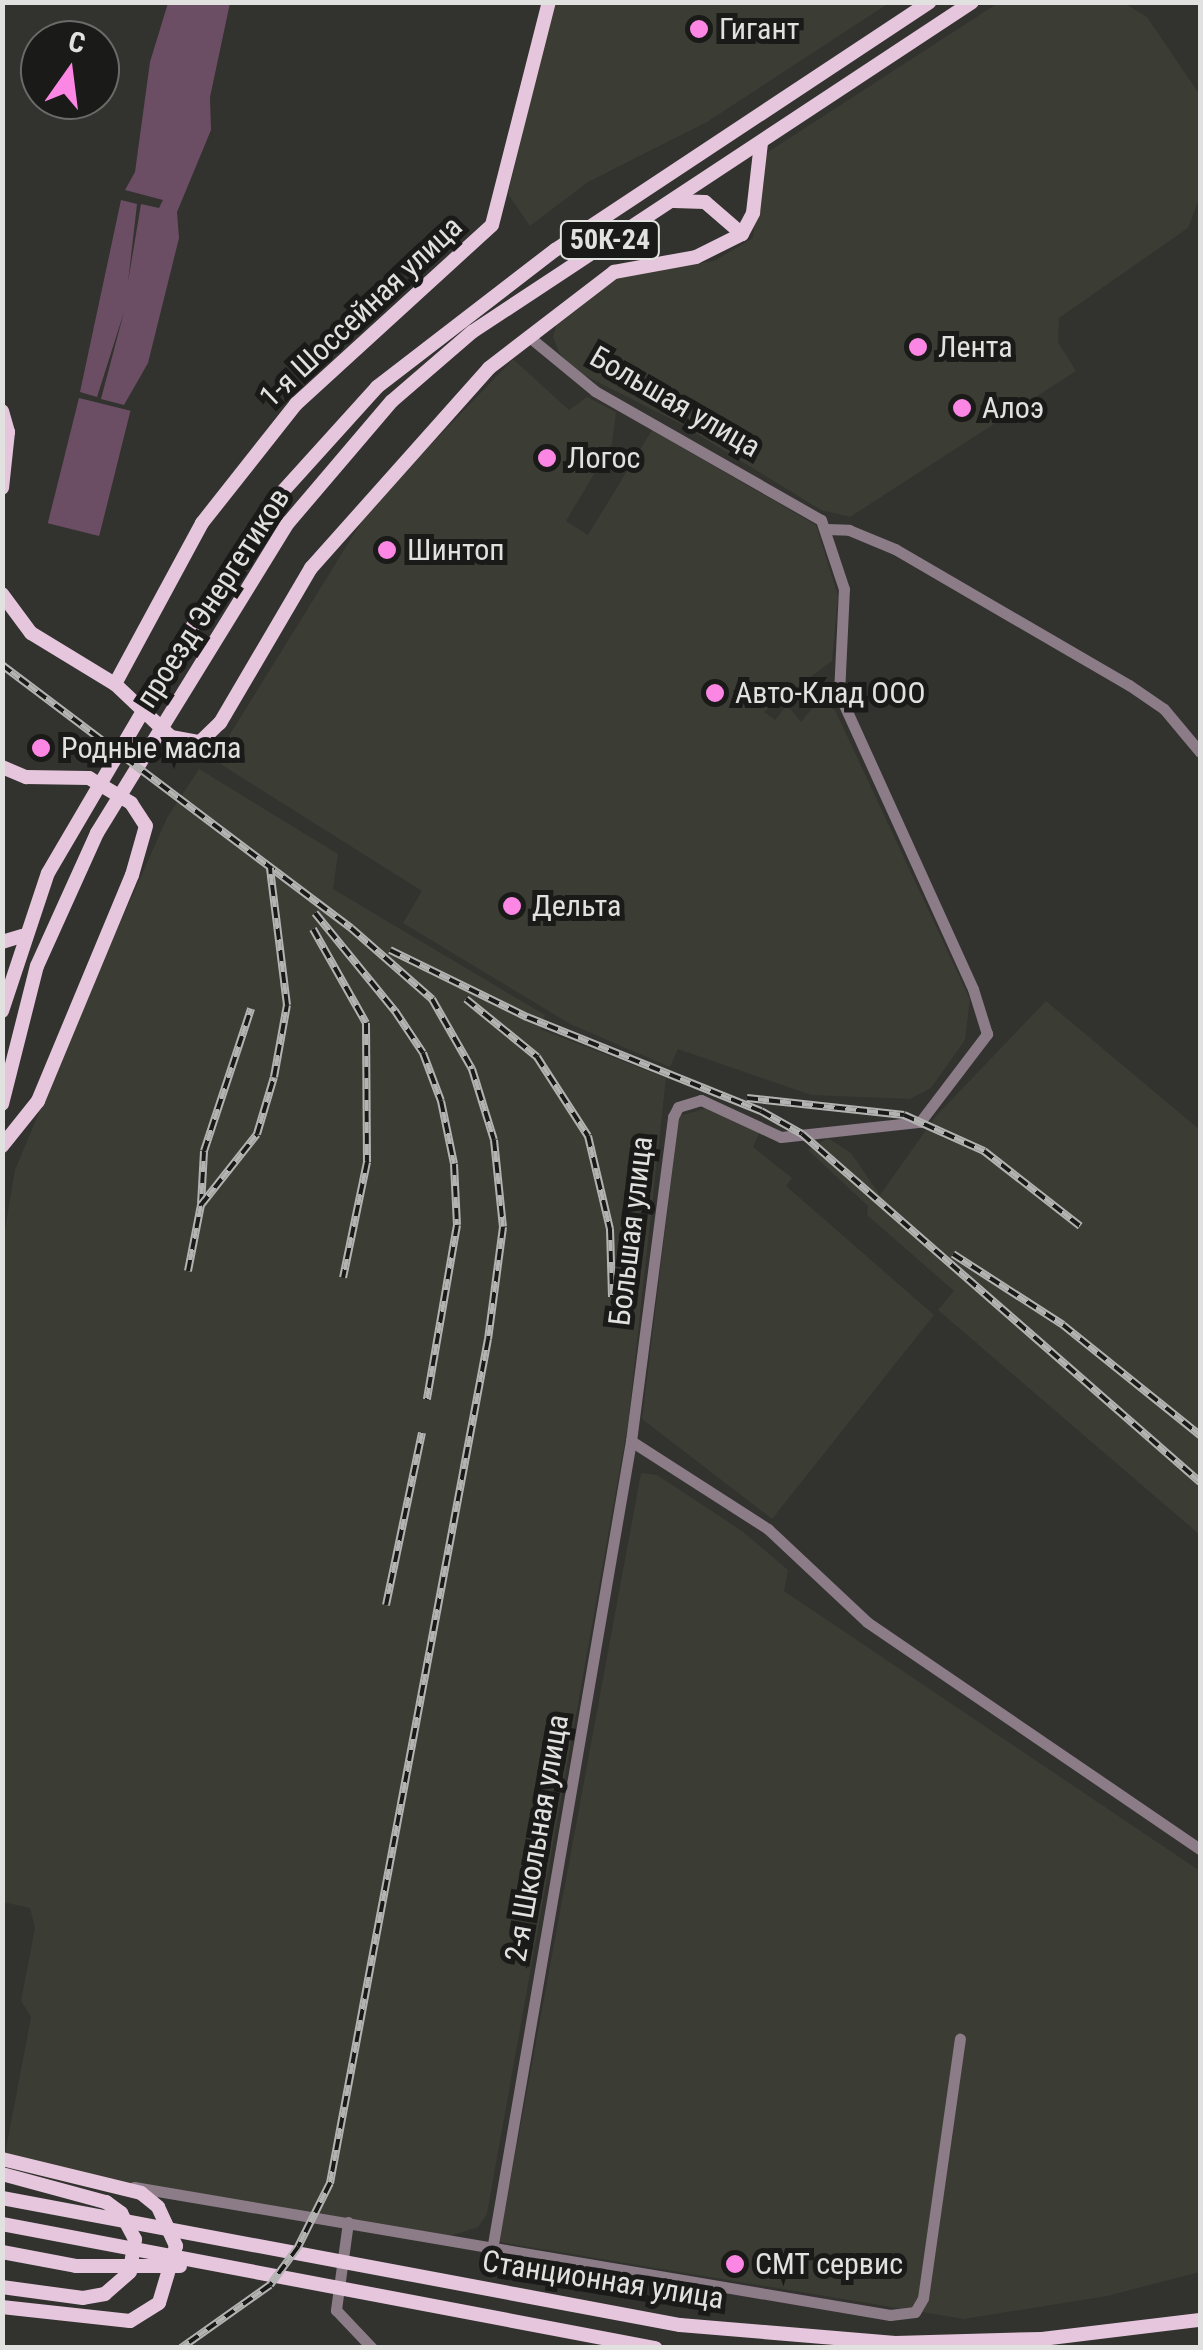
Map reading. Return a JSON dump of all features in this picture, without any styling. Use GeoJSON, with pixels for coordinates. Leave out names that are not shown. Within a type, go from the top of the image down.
{"type":"FeatureCollection","features":[{"type":"Feature","properties":{"kind":"main road","name":"1-я Шоссейная улица"},"geometry":{"type":"LineString","coordinates":[[115,684],[202,524],[296,404],[492,225],[549,2]]}},
{"type":"Feature","properties":{"kind":"main road","name":"проезд Энергетиков"},"geometry":{"type":"LineString","coordinates":[[3,1008],[22,936],[76,821],[199,616],[266,510],[377,387],[446,329],[930,2]]}},
{"type":"Feature","properties":{"kind":"main road","name":"проезд Энергетиков"},"geometry":{"type":"LineString","coordinates":[[3,1102],[53,920],[97,833],[288,523],[392,401],[472,332],[972,2]]}},
{"type":"Feature","properties":{"kind":"main road"},"geometry":{"type":"LineString","coordinates":[[2,594],[31,633],[115,684],[173,739],[200,742],[211,734],[276,622],[343,527],[460,397],[528,336],[631,264],[696,258],[742,234],[753,213],[754,170],[763,140]]}},
{"type":"Feature","properties":{"kind":"main road"},"geometry":{"type":"LineString","coordinates":[[673,200],[705,202],[742,234]]}},
{"type":"Feature","properties":{"kind":"main road"},"geometry":{"type":"LineString","coordinates":[[696,258],[716,244],[723,220]]}},
{"type":"Feature","properties":{"kind":"main road"},"geometry":{"type":"LineString","coordinates":[[2,411],[8,432],[2,488]]}},
{"type":"Feature","properties":{"kind":"main road"},"geometry":{"type":"LineString","coordinates":[[2,768],[26,776],[89,778],[131,803],[146,826],[132,875],[26,1123],[2,1146]]}},
{"type":"Feature","properties":{"kind":"main road"},"geometry":{"type":"LineString","coordinates":[[2,942],[22,936]]}},
{"type":"Feature","properties":{"kind":"main road"},"geometry":{"type":"LineString","coordinates":[[2,992],[3,1008]]}},
{"type":"Feature","properties":{"kind":"main road"},"geometry":{"type":"LineString","coordinates":[[3,1102],[10,1123],[26,1123]]}},
{"type":"Feature","properties":{"kind":"main road"},"geometry":{"type":"LineString","coordinates":[[2,2159],[140,2193],[170,2226],[175,2262],[160,2302],[144,2315],[116,2322],[2,2307]]}},
{"type":"Feature","properties":{"kind":"main road"},"geometry":{"type":"LineString","coordinates":[[2,2174],[86,2194],[121,2214],[131,2228],[133,2258],[120,2285],[83,2298],[2,2287]]}},
{"type":"Feature","properties":{"kind":"main road","name":"Станционная улица"},"geometry":{"type":"LineString","coordinates":[[2,2198],[734,2330],[929,2342],[1042,2339],[1200,2320]]}},
{"type":"Feature","properties":{"kind":"main road","name":"Станционная улица"},"geometry":{"type":"LineString","coordinates":[[2,2224],[655,2348]]}},
{"type":"Feature","properties":{"kind":"main road"},"geometry":{"type":"LineString","coordinates":[[2,2252],[76,2266],[226,2266]]}},
{"type":"Feature","properties":{"kind":"street","name":"Большая улица"},"geometry":{"type":"LineString","coordinates":[[528,336],[595,391],[758,482],[826,529],[844,588],[839,694],[973,989],[987,1034],[920,1122],[781,1137],[701,1100],[678,1106],[631,1441]]}},
{"type":"Feature","properties":{"kind":"street"},"geometry":{"type":"LineString","coordinates":[[826,529],[849,530],[895,549],[1129,686],[1164,709],[1200,752]]}},
{"type":"Feature","properties":{"kind":"street"},"geometry":{"type":"LineString","coordinates":[[631,1441],[768,1530],[866,1622],[1200,1850]]}},
{"type":"Feature","properties":{"kind":"street","name":"2-я Школьная улица"},"geometry":{"type":"LineString","coordinates":[[493,2244],[631,1441]]}},
{"type":"Feature","properties":{"kind":"street","name":"Станционная улица"},"geometry":{"type":"LineString","coordinates":[[115,2184],[493,2244],[890,2315],[915,2312],[922,2298],[960,2039]]}},
{"type":"Feature","properties":{"kind":"street"},"geometry":{"type":"LineString","coordinates":[[348,2222],[336,2310],[372,2348]]}},
{"type":"Feature","properties":{"kind":"shaded area"},"geometry":{"type":"Polygon","coordinates":[[[168,3],[230,3],[210,97],[211,130],[177,212],[179,238],[148,363],[124,405],[101,399],[124,312],[97,397],[80,392],[121,200],[137,204],[128,282],[141,204],[159,208],[163,200],[125,190],[135,172],[150,62],[168,3]]]}},
{"type":"Feature","properties":{"kind":"shaded area"},"geometry":{"type":"Polygon","coordinates":[[[554,3],[889,3],[707,122],[588,182],[530,226],[508,194],[554,3]]]}},
{"type":"Feature","properties":{"kind":"shaded area"},"geometry":{"type":"Polygon","coordinates":[[[998,3],[1124,3],[1147,17],[1200,95],[1200,197],[1188,228],[1059,318],[1058,342],[1076,371],[850,517],[821,510],[679,423],[576,371],[560,354],[553,337],[557,322],[622,275],[714,261],[753,238],[761,166],[768,152],[998,3]]]}},
{"type":"Feature","properties":{"kind":"shaded area"},"geometry":{"type":"Polygon","coordinates":[[[513,359],[569,410],[587,397],[616,412],[612,444],[566,521],[588,535],[652,430],[816,525],[838,596],[832,661],[764,712],[775,720],[787,705],[801,722],[819,700],[835,710],[970,999],[965,1040],[931,1088],[910,1099],[811,1095],[678,1049],[670,1067],[570,1024],[403,923],[422,891],[214,760],[370,508],[513,359]]]}},
{"type":"Feature","properties":{"kind":"shaded area"},"geometry":{"type":"Polygon","coordinates":[[[79,398],[130,411],[99,536],[48,523],[79,398]]]}},
{"type":"Feature","properties":{"kind":"shaded area"},"geometry":{"type":"Polygon","coordinates":[[[199,769],[338,854],[333,889],[545,1015],[540,1029],[666,1078],[628,1424],[487,2214],[478,2227],[450,2236],[120,2182],[5,2154],[31,2017],[21,2001],[35,1928],[30,1908],[3,1902],[3,1241],[15,1170],[167,818],[199,769]]]}},
{"type":"Feature","properties":{"kind":"shaded area"},"geometry":{"type":"Polygon","coordinates":[[[1046,1001],[1200,1130],[1200,1535],[938,1310],[954,1291],[867,1215],[868,1206],[808,1150],[828,1138],[851,1153],[880,1195],[936,1116],[1046,1001]]]}},
{"type":"Feature","properties":{"kind":"shaded area"},"geometry":{"type":"Polygon","coordinates":[[[707,1108],[760,1131],[753,1147],[792,1178],[786,1186],[934,1315],[772,1519],[642,1419],[679,1116],[707,1108]]]}},
{"type":"Feature","properties":{"kind":"shaded area"},"geometry":{"type":"Polygon","coordinates":[[[641,1473],[657,1475],[742,1531],[788,1570],[784,1591],[1200,1871],[1200,2272],[1107,2296],[964,2319],[499,2242],[641,1473]]]}},
{"type":"Feature","properties":{"kind":"railway"},"geometry":{"type":"LineString","coordinates":[[2,665],[351,928],[432,999],[472,1069],[494,1140],[503,1227],[488,1339],[330,2183],[298,2247],[270,2285],[181,2348]]}},
{"type":"Feature","properties":{"kind":"railway"},"geometry":{"type":"LineString","coordinates":[[188,1271],[201,1205],[257,1134],[274,1077],[287,1005],[270,868]]}},
{"type":"Feature","properties":{"kind":"railway"},"geometry":{"type":"LineString","coordinates":[[315,913],[395,1011],[423,1053],[441,1101],[454,1164],[457,1225],[427,1399]]}},
{"type":"Feature","properties":{"kind":"railway"},"geometry":{"type":"LineString","coordinates":[[313,929],[366,1023],[367,1162],[343,1278]]}},
{"type":"Feature","properties":{"kind":"railway"},"geometry":{"type":"LineString","coordinates":[[390,950],[527,1017],[761,1111],[802,1134],[1200,1482]]}},
{"type":"Feature","properties":{"kind":"railway"},"geometry":{"type":"LineString","coordinates":[[466,999],[537,1057],[588,1136],[610,1229],[612,1297]]}},
{"type":"Feature","properties":{"kind":"railway"},"geometry":{"type":"LineString","coordinates":[[201,1205],[204,1151],[251,1009]]}},
{"type":"Feature","properties":{"kind":"railway"},"geometry":{"type":"LineString","coordinates":[[747,1098],[904,1115],[984,1151],[1080,1226]]}},
{"type":"Feature","properties":{"kind":"railway"},"geometry":{"type":"LineString","coordinates":[[953,1254],[1063,1325],[1200,1435]]}},
{"type":"Feature","properties":{"kind":"railway"},"geometry":{"type":"LineString","coordinates":[[386,1605],[422,1433]]}},
{"type":"Feature","properties":{"kind":"place","name":"Гигант"},"geometry":{"type":"Point","coordinates":[699,29]}},
{"type":"Feature","properties":{"kind":"place","name":"Лента"},"geometry":{"type":"Point","coordinates":[918,347]}},
{"type":"Feature","properties":{"kind":"place","name":"Алоэ"},"geometry":{"type":"Point","coordinates":[962,408]}},
{"type":"Feature","properties":{"kind":"place","name":"Логос"},"geometry":{"type":"Point","coordinates":[547,458]}},
{"type":"Feature","properties":{"kind":"place","name":"Шинтоп"},"geometry":{"type":"Point","coordinates":[387,550]}},
{"type":"Feature","properties":{"kind":"place","name":"Авто-Клад ООО"},"geometry":{"type":"Point","coordinates":[715,693]}},
{"type":"Feature","properties":{"kind":"place","name":"Родные масла"},"geometry":{"type":"Point","coordinates":[41,748]}},
{"type":"Feature","properties":{"kind":"place","name":"Дельта"},"geometry":{"type":"Point","coordinates":[512,906]}},
{"type":"Feature","properties":{"kind":"place","name":"СМТ сервис"},"geometry":{"type":"Point","coordinates":[735,2264]}}]}
